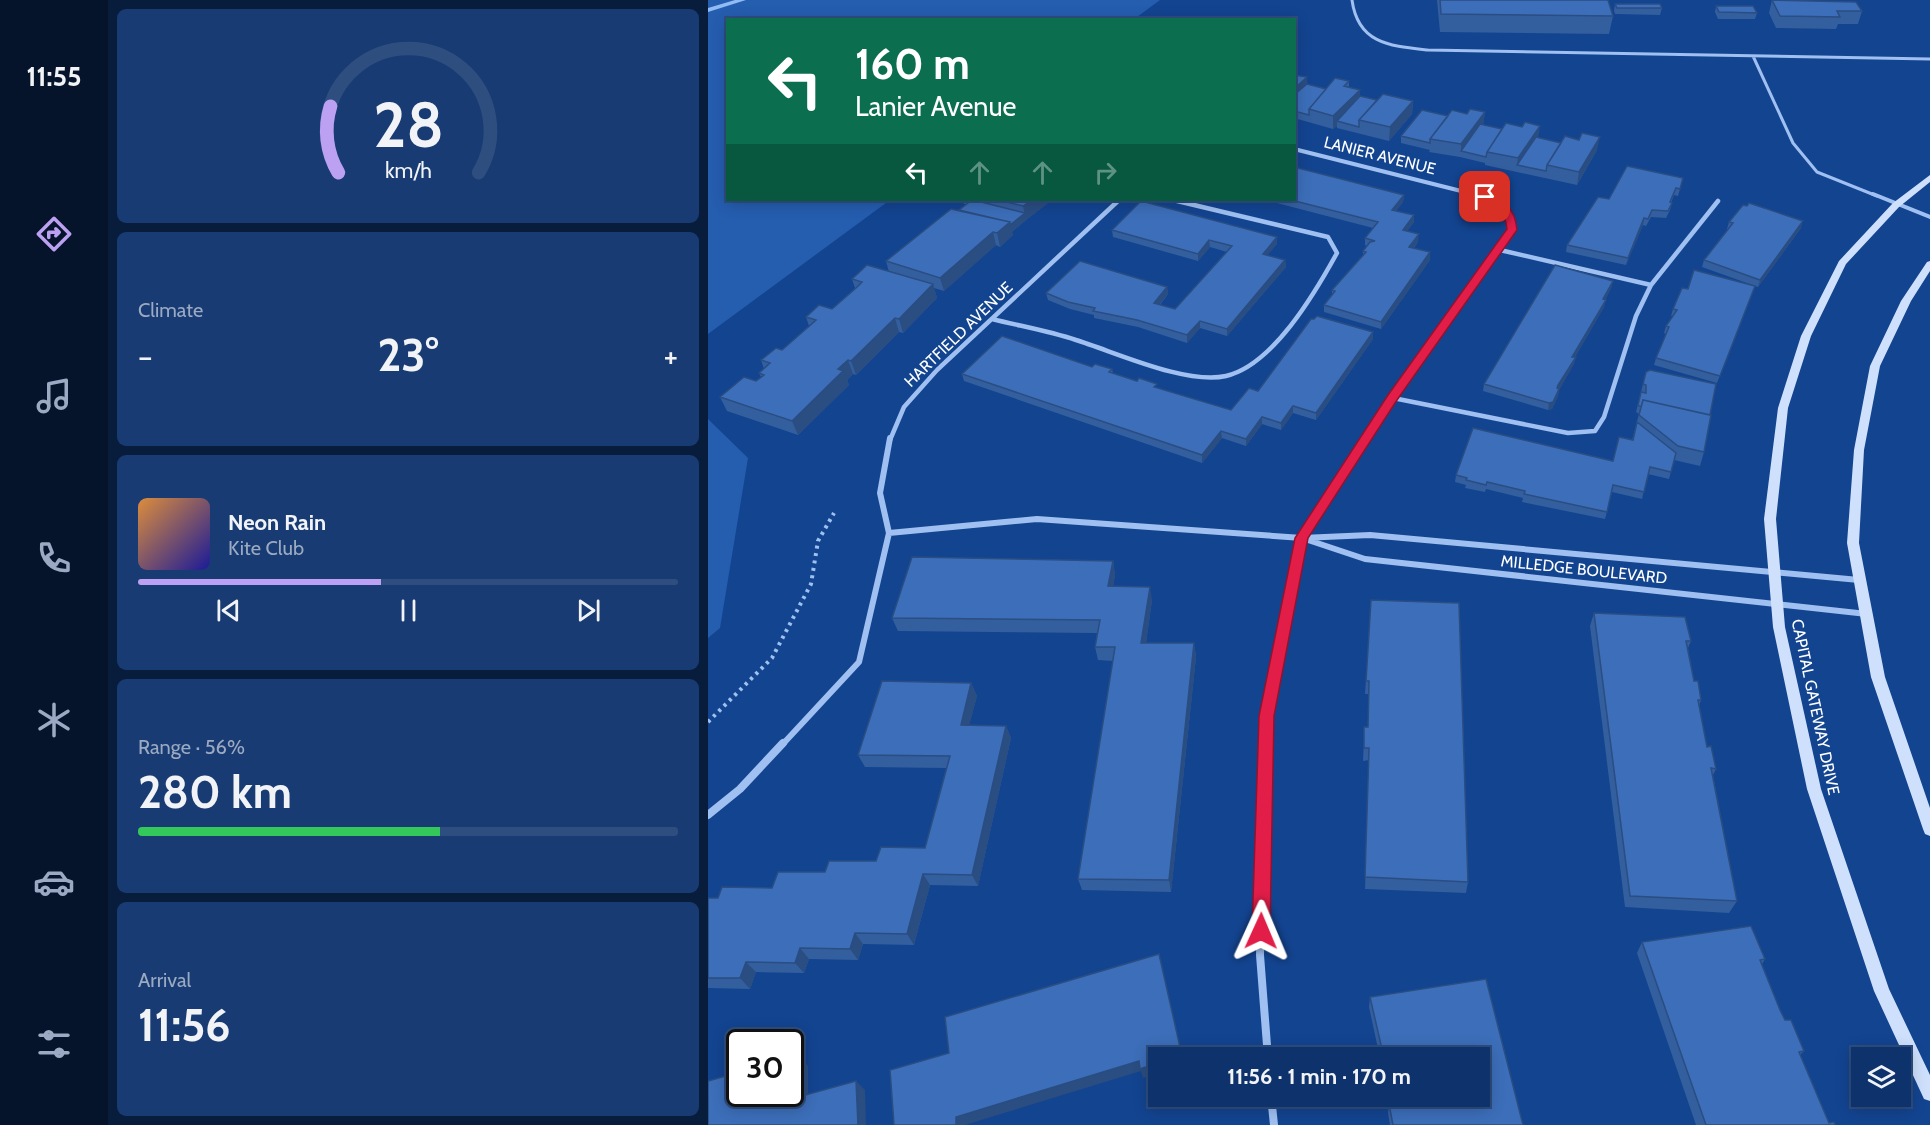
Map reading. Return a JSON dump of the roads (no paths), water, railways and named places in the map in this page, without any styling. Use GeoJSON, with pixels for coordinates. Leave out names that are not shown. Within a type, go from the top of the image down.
{"type":"FeatureCollection","features":[{"type":"Feature","properties":{"kind":"street","name":"LANIER AVENUE"},"geometry":{"type":"LineString","coordinates":[[1267,1047],[1260,955],[1266,716],[1302,538],[1393,398],[1512,230],[1511,215],[1502,205],[1485,197],[1296,150]]}},
{"type":"Feature","properties":{"kind":"street","name":"CAPITAL GATEWAY DRIVE"},"geometry":{"type":"LineString","coordinates":[[1930,178],[1896,205],[1842,263],[1806,336],[1783,408],[1770,519],[1779,627],[1814,789],[1882,991],[1930,1093]]}},
{"type":"Feature","properties":{"kind":"street","name":"HARTFIELD AVENUE"},"geometry":{"type":"LineString","coordinates":[[708,815],[740,789],[859,662],[889,533],[880,493],[890,438],[904,407],[992,318],[1118,201]]}},
{"type":"Feature","properties":{"kind":"street"},"geometry":{"type":"LineString","coordinates":[[992,318],[1060,335],[1189,376],[1226,376],[1257,360],[1296,316],[1337,253],[1328,237],[1177,201]]}},
{"type":"Feature","properties":{"kind":"street"},"geometry":{"type":"LineString","coordinates":[[1393,398],[1568,433],[1595,431],[1604,417],[1636,316],[1651,285],[1718,201]]}},
{"type":"Feature","properties":{"kind":"street"},"geometry":{"type":"LineString","coordinates":[[1500,250],[1651,285]]}},
{"type":"Feature","properties":{"kind":"street"},"geometry":{"type":"LineString","coordinates":[[1930,264],[1905,301],[1875,366],[1859,450],[1853,543],[1878,677],[1930,829]]}},
{"type":"Feature","properties":{"kind":"street","name":"MILLEDGE BOULEVARD"},"geometry":{"type":"LineString","coordinates":[[889,533],[1037,519],[1302,538],[1370,535],[1860,580]]}},
{"type":"Feature","properties":{"kind":"street","name":"MILLEDGE BOULEVARD"},"geometry":{"type":"LineString","coordinates":[[1302,538],[1365,559],[1867,614]]}},
{"type":"Feature","properties":{"kind":"street"},"geometry":{"type":"LineString","coordinates":[[1272,1107],[1274,1125]]}},
{"type":"Feature","properties":{"kind":"lane"},"geometry":{"type":"LineString","coordinates":[[1352,0],[1352,15],[1357,27],[1384,43],[1405,48],[1930,58]]}},
{"type":"Feature","properties":{"kind":"lane"},"geometry":{"type":"LineString","coordinates":[[1753,56],[1793,144],[1817,172],[1836,182],[1930,217]]}},
{"type":"Feature","properties":{"kind":"waterway"},"geometry":{"type":"LineString","coordinates":[[708,10],[743,0]]}}]}
